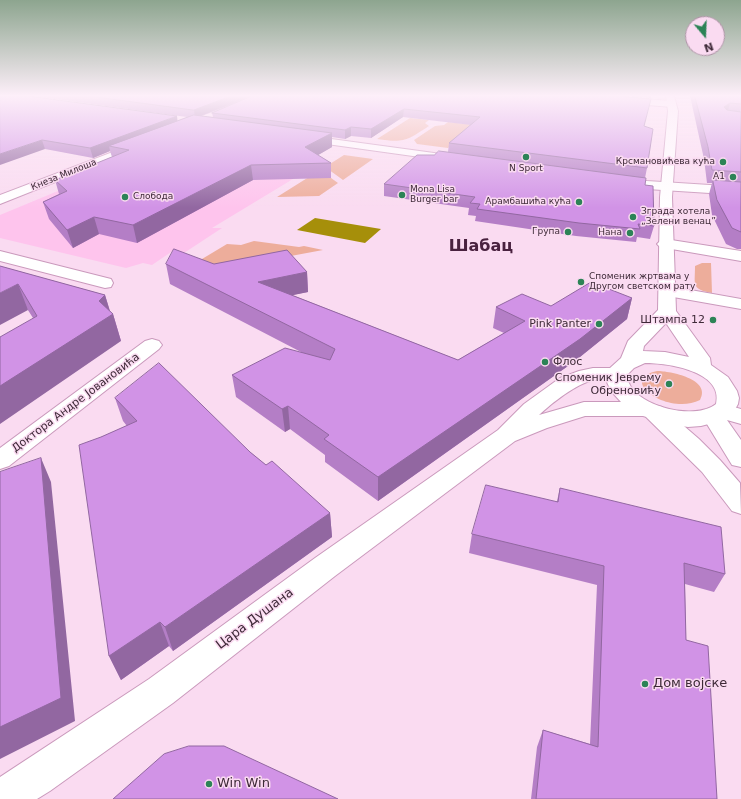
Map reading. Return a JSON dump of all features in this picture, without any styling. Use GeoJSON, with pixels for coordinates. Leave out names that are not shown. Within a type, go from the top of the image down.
{"type":"FeatureCollection","features":[{"type":"Feature","properties":{"kind":"main road"},"geometry":{"type":"LineString","coordinates":[[671,133],[666,174],[665,244],[668,291],[667,311],[700,358],[702,369]]}},
{"type":"Feature","properties":{"kind":"main road"},"geometry":{"type":"LineString","coordinates":[[291,136],[464,160]]}},
{"type":"Feature","properties":{"kind":"main road","name":"Кнеза Милоша"},"geometry":{"type":"LineString","coordinates":[[0,200],[151,140]]}},
{"type":"Feature","properties":{"kind":"main road"},"geometry":{"type":"LineString","coordinates":[[602,179],[667,186],[741,191]]}},
{"type":"Feature","properties":{"kind":"main road"},"geometry":{"type":"LineString","coordinates":[[665,244],[741,256]]}},
{"type":"Feature","properties":{"kind":"main road"},"geometry":{"type":"LineString","coordinates":[[0,256],[105,283]]}},
{"type":"Feature","properties":{"kind":"main road"},"geometry":{"type":"LineString","coordinates":[[668,291],[741,304]]}},
{"type":"Feature","properties":{"kind":"main road"},"geometry":{"type":"LineString","coordinates":[[667,311],[635,345],[617,383],[623,392],[633,401],[650,411],[704,457],[728,484],[741,504]]}},
{"type":"Feature","properties":{"kind":"main road","name":"Доктора Андре Јовановића"},"geometry":{"type":"LineString","coordinates":[[0,460],[152,345]]}},
{"type":"Feature","properties":{"kind":"main road","name":"Цара Душана"},"geometry":{"type":"LineString","coordinates":[[2,799],[161,691],[325,567],[506,436],[532,409],[568,383],[579,377],[624,367],[643,357],[672,358],[702,369],[716,378],[725,388],[729,399],[725,409],[725,415]]}},
{"type":"Feature","properties":{"kind":"main road","name":"Цара Душана"},"geometry":{"type":"LineString","coordinates":[[506,436],[539,423],[584,409],[650,411]]}},
{"type":"Feature","properties":{"kind":"main road"},"geometry":{"type":"LineString","coordinates":[[650,411],[672,418],[690,420],[725,415],[741,459]]}},
{"type":"Feature","properties":{"kind":"shaded area"},"geometry":{"type":"Polygon","coordinates":[[[386,133],[418,133],[410,138],[399,141],[377,139],[386,133]]]}},
{"type":"Feature","properties":{"kind":"shaded area"},"geometry":{"type":"Polygon","coordinates":[[[424,133],[465,133],[448,148],[417,144],[414,140],[424,133]]]}},
{"type":"Feature","properties":{"kind":"shaded area"},"geometry":{"type":"Polygon","coordinates":[[[344,155],[373,159],[343,180],[325,167],[344,155]]]}},
{"type":"Feature","properties":{"kind":"shaded area"},"geometry":{"type":"Polygon","coordinates":[[[135,159],[299,179],[293,179],[212,228],[222,228],[184,253],[174,250],[152,265],[143,263],[126,268],[0,238],[0,215],[135,159]]]}},
{"type":"Feature","properties":{"kind":"shaded area"},"geometry":{"type":"Polygon","coordinates":[[[320,170],[338,183],[319,196],[277,197],[320,170]]]}},
{"type":"Feature","properties":{"kind":"shaded area"},"geometry":{"type":"Polygon","coordinates":[[[315,218],[381,229],[365,243],[297,230],[315,218]]]}},
{"type":"Feature","properties":{"kind":"shaded area"},"geometry":{"type":"Polygon","coordinates":[[[254,241],[299,247],[304,246],[323,250],[194,274],[182,271],[227,244],[241,245],[254,241]]]}},
{"type":"Feature","properties":{"kind":"shaded area"},"geometry":{"type":"Polygon","coordinates":[[[702,263],[711,263],[712,293],[700,290],[697,288],[695,282],[695,266],[702,263]]]}},
{"type":"Feature","properties":{"kind":"shaded area"},"geometry":{"type":"Polygon","coordinates":[[[657,371],[679,375],[695,382],[700,387],[702,393],[700,400],[688,404],[674,403],[662,400],[652,395],[644,388],[642,382],[646,375],[657,371]]]}},
{"type":"Feature","properties":{"kind":"building"},"geometry":{"type":"Polygon","coordinates":[[[0,133],[130,133],[90,148],[42,140],[0,154],[0,133]]]}},
{"type":"Feature","properties":{"kind":"building"},"geometry":{"type":"Polygon","coordinates":[[[144,133],[331,133],[305,147],[331,163],[251,165],[133,225],[94,217],[67,230],[43,202],[67,191],[55,180],[129,150],[109,146],[144,133]]]}},
{"type":"Feature","properties":{"kind":"building"},"geometry":{"type":"Polygon","coordinates":[[[461,133],[652,133],[647,168],[449,143],[461,133]]]}},
{"type":"Feature","properties":{"kind":"building"},"geometry":{"type":"Polygon","coordinates":[[[705,133],[741,133],[741,172],[712,170],[705,133]]]}},
{"type":"Feature","properties":{"kind":"building"},"geometry":{"type":"Polygon","coordinates":[[[439,151],[646,178],[645,185],[653,186],[654,226],[638,224],[640,229],[579,223],[477,209],[480,204],[470,203],[475,197],[384,184],[417,155],[434,155],[439,151]]]}},
{"type":"Feature","properties":{"kind":"building"},"geometry":{"type":"Polygon","coordinates":[[[713,180],[741,182],[741,232],[732,228],[717,200],[713,180]]]}},
{"type":"Feature","properties":{"kind":"building"},"geometry":{"type":"Polygon","coordinates":[[[174,249],[214,264],[287,250],[307,272],[258,282],[458,360],[525,321],[496,307],[522,294],[551,306],[591,282],[632,298],[580,339],[378,477],[324,439],[329,435],[288,406],[282,409],[232,375],[285,348],[330,360],[335,349],[166,264],[174,249]]]}},
{"type":"Feature","properties":{"kind":"building"},"geometry":{"type":"Polygon","coordinates":[[[0,266],[105,295],[99,301],[113,314],[0,386],[0,337],[37,316],[18,284],[0,293],[0,266]]]}},
{"type":"Feature","properties":{"kind":"building"},"geometry":{"type":"Polygon","coordinates":[[[159,363],[250,452],[266,465],[272,461],[330,513],[165,627],[160,622],[109,656],[79,445],[137,421],[115,398],[159,363]]]}},
{"type":"Feature","properties":{"kind":"building"},"geometry":{"type":"Polygon","coordinates":[[[41,458],[61,698],[0,727],[0,472],[41,458]]]}},
{"type":"Feature","properties":{"kind":"building"},"geometry":{"type":"Polygon","coordinates":[[[486,485],[558,502],[560,488],[721,527],[725,574],[684,563],[686,640],[708,646],[717,799],[536,799],[543,730],[598,747],[604,566],[472,534],[486,485]]]}},
{"type":"Feature","properties":{"kind":"building"},"geometry":{"type":"Polygon","coordinates":[[[189,746],[224,746],[338,799],[113,799],[164,754],[189,746]]]}},
{"type":"Feature","properties":{"kind":"place","name":"N Sport"},"geometry":{"type":"Point","coordinates":[526,157]}},
{"type":"Feature","properties":{"kind":"place","name":"Крсмановићева кућа"},"geometry":{"type":"Point","coordinates":[723,162]}},
{"type":"Feature","properties":{"kind":"place","name":"A1"},"geometry":{"type":"Point","coordinates":[733,177]}},
{"type":"Feature","properties":{"kind":"place","name":"Mona Lisa Burger bar"},"geometry":{"type":"Point","coordinates":[402,195]}},
{"type":"Feature","properties":{"kind":"place","name":"Слобода"},"geometry":{"type":"Point","coordinates":[125,197]}},
{"type":"Feature","properties":{"kind":"place","name":"Арамбашића кућа"},"geometry":{"type":"Point","coordinates":[579,202]}},
{"type":"Feature","properties":{"kind":"place","name":"Зграда хотела „Зелени венац”"},"geometry":{"type":"Point","coordinates":[633,217]}},
{"type":"Feature","properties":{"kind":"place","name":"Група"},"geometry":{"type":"Point","coordinates":[568,232]}},
{"type":"Feature","properties":{"kind":"place","name":"Нана"},"geometry":{"type":"Point","coordinates":[630,233]}},
{"type":"Feature","properties":{"kind":"place","name":"Споменик жртвама у Другом светском рату"},"geometry":{"type":"Point","coordinates":[581,282]}},
{"type":"Feature","properties":{"kind":"place","name":"Штампа 12"},"geometry":{"type":"Point","coordinates":[713,320]}},
{"type":"Feature","properties":{"kind":"place","name":"Pink Panter"},"geometry":{"type":"Point","coordinates":[599,324]}},
{"type":"Feature","properties":{"kind":"place","name":"Флос"},"geometry":{"type":"Point","coordinates":[545,362]}},
{"type":"Feature","properties":{"kind":"place","name":"Споменик Јеврему Обреновићу"},"geometry":{"type":"Point","coordinates":[669,384]}},
{"type":"Feature","properties":{"kind":"place","name":"Дом војске"},"geometry":{"type":"Point","coordinates":[645,684]}},
{"type":"Feature","properties":{"kind":"place","name":"Win Win"},"geometry":{"type":"Point","coordinates":[209,784]}},
{"type":"Feature","properties":{"kind":"district","name":"Шабац"},"geometry":{"type":"Point","coordinates":[481,247]}}]}
